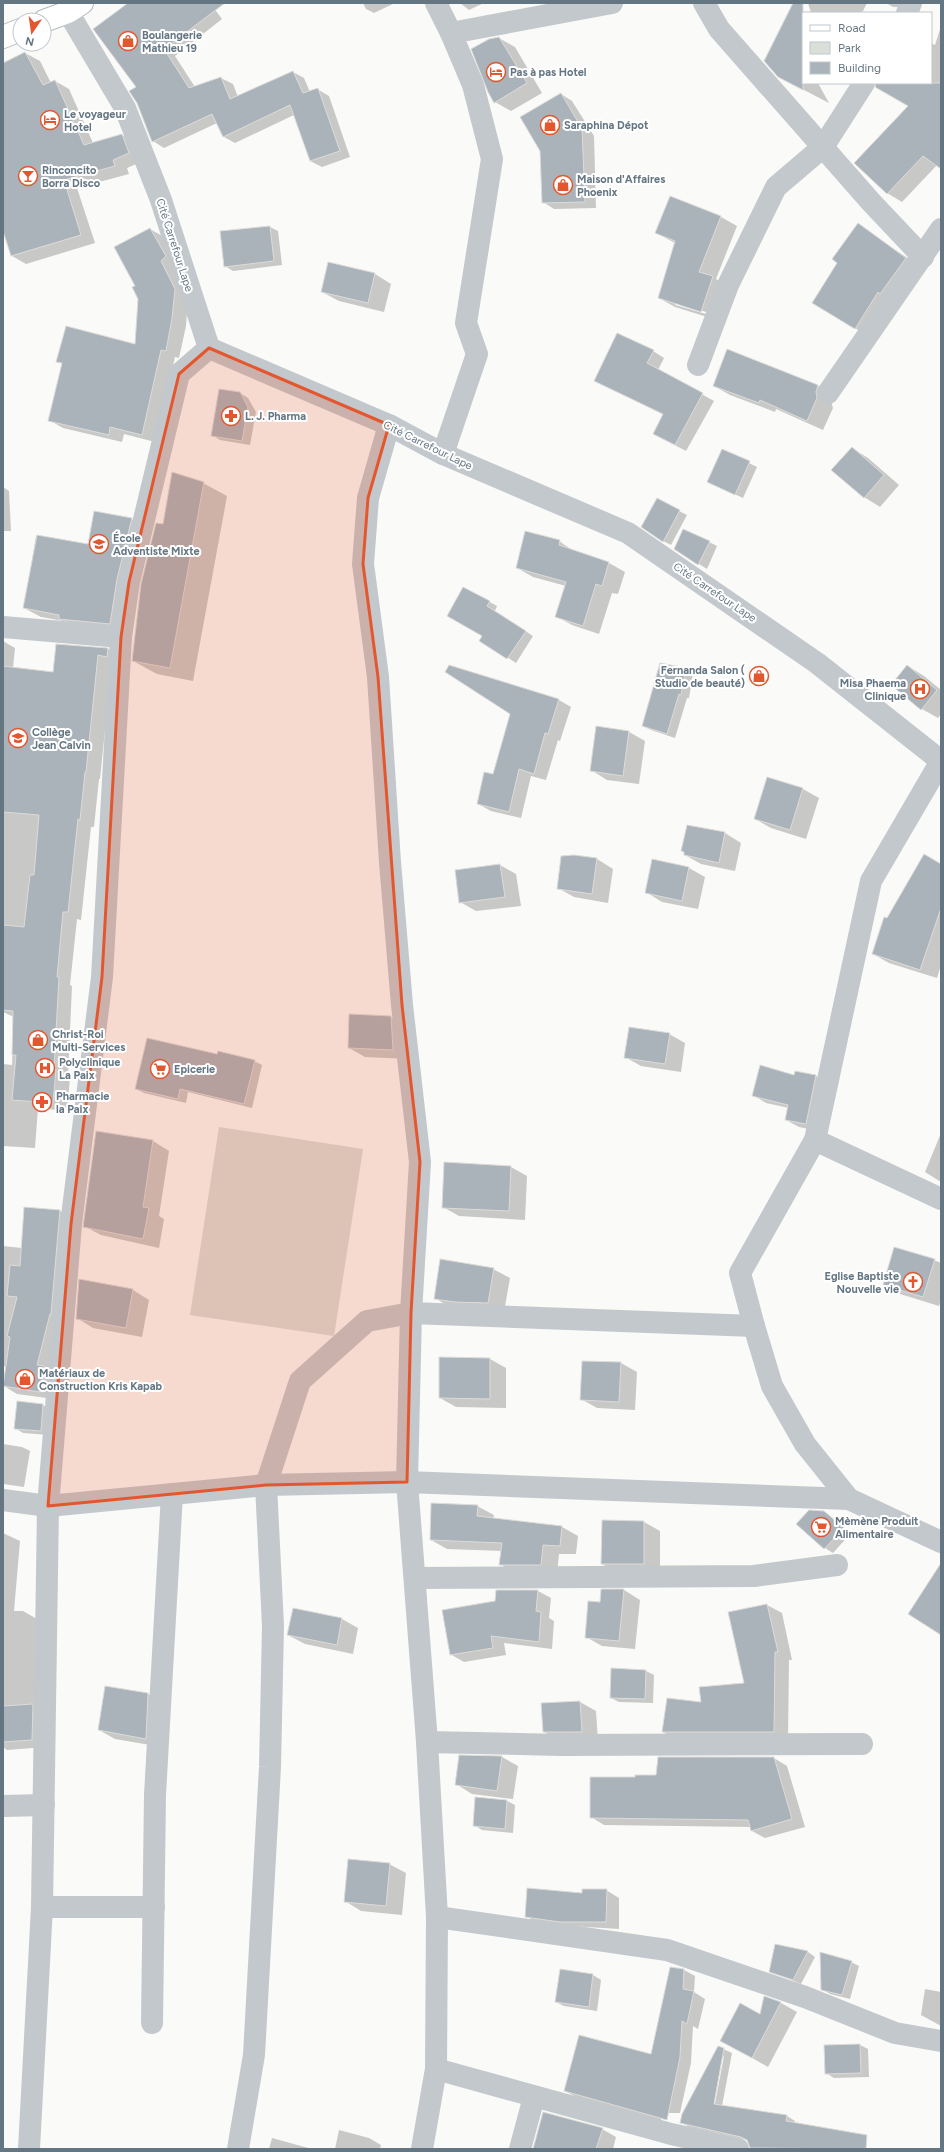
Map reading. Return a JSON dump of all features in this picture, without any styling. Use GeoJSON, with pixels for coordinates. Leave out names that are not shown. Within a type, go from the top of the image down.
{"type":"FeatureCollection","features":[{"type":"Feature","properties":{"kind":"main road"},"geometry":{"type":"LineString","coordinates":[[52,17],[75,7]]}},
{"type":"Feature","properties":{"kind":"street"},"geometry":{"type":"LineString","coordinates":[[436,3],[451,33],[473,85],[492,159],[466,323],[477,354],[443,454]]}},
{"type":"Feature","properties":{"kind":"street"},"geometry":{"type":"LineString","coordinates":[[451,33],[612,3]]}},
{"type":"Feature","properties":{"kind":"street"},"geometry":{"type":"LineString","coordinates":[[704,3],[719,30],[923,257]]}},
{"type":"Feature","properties":{"kind":"street","name":"Cité Carrefour Lape"},"geometry":{"type":"LineString","coordinates":[[75,7],[126,108],[161,200],[209,348],[389,425],[443,454],[628,533],[816,663],[941,761]]}},
{"type":"Feature","properties":{"kind":"street"},"geometry":{"type":"LineString","coordinates":[[698,365],[728,285],[776,187],[823,147],[863,84]]}},
{"type":"Feature","properties":{"kind":"street"},"geometry":{"type":"LineString","coordinates":[[828,393],[941,229]]}},
{"type":"Feature","properties":{"kind":"street"},"geometry":{"type":"LineString","coordinates":[[29,2149],[42,1907],[48,1506],[71,1224],[102,978],[121,637],[129,582],[179,374],[209,348]]}},
{"type":"Feature","properties":{"kind":"street"},"geometry":{"type":"LineString","coordinates":[[389,425],[368,498],[363,564],[378,677],[390,862],[401,997],[420,1162],[411,1313],[407,1482],[427,1742],[437,1917],[436,2069],[422,2149]]}},
{"type":"Feature","properties":{"kind":"street"},"geometry":{"type":"LineString","coordinates":[[3,627],[121,637]]}},
{"type":"Feature","properties":{"kind":"street"},"geometry":{"type":"LineString","coordinates":[[849,1499],[805,1444],[772,1386],[740,1273],[815,1140],[871,881],[941,761]]}},
{"type":"Feature","properties":{"kind":"street"},"geometry":{"type":"LineString","coordinates":[[815,1140],[941,1198]]}},
{"type":"Feature","properties":{"kind":"street"},"geometry":{"type":"LineString","coordinates":[[238,2149],[254,2055],[270,1767],[273,1626],[266,1485],[300,1381],[367,1321],[411,1313],[754,1326]]}},
{"type":"Feature","properties":{"kind":"street"},"geometry":{"type":"LineString","coordinates":[[3,1500],[48,1506],[266,1485],[407,1482],[849,1499],[941,1542]]}},
{"type":"Feature","properties":{"kind":"street"},"geometry":{"type":"LineString","coordinates":[[152,2023],[155,1795],[172,1494]]}},
{"type":"Feature","properties":{"kind":"street"},"geometry":{"type":"LineString","coordinates":[[415,1578],[754,1576],[837,1565]]}},
{"type":"Feature","properties":{"kind":"street"},"geometry":{"type":"LineString","coordinates":[[427,1742],[561,1746],[862,1744]]}},
{"type":"Feature","properties":{"kind":"street"},"geometry":{"type":"LineString","coordinates":[[3,1806],[44,1805]]}},
{"type":"Feature","properties":{"kind":"street"},"geometry":{"type":"LineString","coordinates":[[42,1907],[154,1907]]}},
{"type":"Feature","properties":{"kind":"street"},"geometry":{"type":"LineString","coordinates":[[437,1917],[667,1950],[805,1997],[895,2033],[941,2040]]}},
{"type":"Feature","properties":{"kind":"street"},"geometry":{"type":"LineString","coordinates":[[436,2069],[534,2096],[670,2141],[738,2149]]}},
{"type":"Feature","properties":{"kind":"street"},"geometry":{"type":"LineString","coordinates":[[520,2149],[534,2096]]}},
{"type":"Feature","properties":{"kind":"highlighted area"},"geometry":{"type":"Polygon","coordinates":[[[209,348],[389,425],[368,498],[363,564],[378,677],[402,1005],[420,1162],[411,1313],[407,1482],[266,1485],[48,1506],[71,1224],[102,977],[121,637],[129,582],[179,374],[209,348]]]}},
{"type":"Feature","properties":{"kind":"green space"},"geometry":{"type":"Polygon","coordinates":[[[219,1127],[363,1149],[334,1336],[190,1315],[219,1127]]]}},
{"type":"Feature","properties":{"kind":"building"},"geometry":{"type":"Polygon","coordinates":[[[128,3],[225,3],[164,49],[189,88],[221,77],[230,99],[293,71],[303,93],[318,88],[340,151],[310,161],[290,105],[223,137],[212,114],[152,142],[137,103],[129,91],[136,87],[93,29],[128,3]]]}},
{"type":"Feature","properties":{"kind":"building"},"geometry":{"type":"Polygon","coordinates":[[[793,3],[803,3],[803,90],[778,77],[764,61],[793,3]]]}},
{"type":"Feature","properties":{"kind":"building"},"geometry":{"type":"Polygon","coordinates":[[[499,37],[527,83],[494,103],[488,92],[471,49],[489,39],[499,37]]]}},
{"type":"Feature","properties":{"kind":"building"},"geometry":{"type":"Polygon","coordinates":[[[25,52],[43,85],[55,80],[84,145],[122,134],[129,153],[113,160],[115,166],[64,180],[81,235],[11,256],[3,231],[3,63],[25,52]]]}},
{"type":"Feature","properties":{"kind":"building"},"geometry":{"type":"Polygon","coordinates":[[[941,83],[941,169],[923,156],[887,194],[854,163],[908,106],[875,87],[876,84],[941,83]]]}},
{"type":"Feature","properties":{"kind":"building"},"geometry":{"type":"Polygon","coordinates":[[[561,93],[582,129],[585,202],[542,203],[540,151],[520,117],[561,93]]]}},
{"type":"Feature","properties":{"kind":"building"},"geometry":{"type":"Polygon","coordinates":[[[670,196],[721,216],[699,272],[713,276],[701,312],[658,298],[675,241],[655,233],[670,196]]]}},
{"type":"Feature","properties":{"kind":"building"},"geometry":{"type":"Polygon","coordinates":[[[858,223],[906,258],[880,294],[878,292],[855,329],[812,303],[837,263],[832,259],[858,223]]]}},
{"type":"Feature","properties":{"kind":"building"},"geometry":{"type":"Polygon","coordinates":[[[270,226],[274,261],[224,267],[220,231],[270,226]]]}},
{"type":"Feature","properties":{"kind":"building"},"geometry":{"type":"Polygon","coordinates":[[[150,228],[166,256],[161,261],[175,289],[166,351],[161,350],[142,435],[110,427],[109,435],[48,421],[62,363],[56,362],[66,326],[135,344],[138,299],[132,287],[135,286],[114,247],[150,228]]]}},
{"type":"Feature","properties":{"kind":"building"},"geometry":{"type":"Polygon","coordinates":[[[328,262],[375,273],[368,303],[321,292],[328,262]]]}},
{"type":"Feature","properties":{"kind":"building"},"geometry":{"type":"Polygon","coordinates":[[[617,333],[654,350],[647,363],[703,393],[675,445],[653,434],[663,414],[594,381],[617,333]]]}},
{"type":"Feature","properties":{"kind":"building"},"geometry":{"type":"Polygon","coordinates":[[[727,349],[818,385],[816,392],[817,398],[807,421],[760,400],[759,403],[713,386],[727,349]]]}},
{"type":"Feature","properties":{"kind":"building"},"geometry":{"type":"Polygon","coordinates":[[[219,389],[240,392],[248,407],[242,441],[211,436],[219,389]]]}},
{"type":"Feature","properties":{"kind":"building"},"geometry":{"type":"Polygon","coordinates":[[[852,447],[884,475],[864,498],[831,470],[852,447]]]}},
{"type":"Feature","properties":{"kind":"building"},"geometry":{"type":"Polygon","coordinates":[[[722,449],[750,461],[735,495],[707,482],[722,449]]]}},
{"type":"Feature","properties":{"kind":"building"},"geometry":{"type":"Polygon","coordinates":[[[172,472],[204,482],[170,668],[132,661],[141,584],[156,523],[163,524],[172,472]]]}},
{"type":"Feature","properties":{"kind":"building"},"geometry":{"type":"Polygon","coordinates":[[[657,498],[680,510],[663,542],[641,527],[657,498]]]}},
{"type":"Feature","properties":{"kind":"building"},"geometry":{"type":"Polygon","coordinates":[[[94,511],[132,518],[117,579],[110,624],[59,619],[59,615],[23,608],[37,535],[88,544],[94,511]]]}},
{"type":"Feature","properties":{"kind":"building"},"geometry":{"type":"Polygon","coordinates":[[[683,529],[710,541],[698,565],[674,549],[683,529]]]}},
{"type":"Feature","properties":{"kind":"building"},"geometry":{"type":"Polygon","coordinates":[[[525,531],[560,540],[559,545],[609,562],[602,586],[596,584],[583,626],[555,617],[566,582],[516,568],[525,531]]]}},
{"type":"Feature","properties":{"kind":"building"},"geometry":{"type":"Polygon","coordinates":[[[463,587],[490,601],[487,606],[526,631],[507,659],[479,641],[482,636],[447,616],[463,587]]]}},
{"type":"Feature","properties":{"kind":"building"},"geometry":{"type":"Polygon","coordinates":[[[56,644],[108,648],[107,657],[98,655],[86,772],[80,820],[78,819],[68,912],[63,912],[57,977],[59,977],[54,1069],[56,1069],[53,1103],[12,1100],[16,1055],[12,1055],[13,1011],[3,1010],[3,925],[24,927],[30,875],[34,875],[39,815],[3,812],[3,666],[53,672],[56,644]]]}},
{"type":"Feature","properties":{"kind":"building"},"geometry":{"type":"Polygon","coordinates":[[[660,663],[686,668],[681,695],[679,694],[667,734],[642,726],[660,663]]]}},
{"type":"Feature","properties":{"kind":"building"},"geometry":{"type":"Polygon","coordinates":[[[449,665],[559,699],[548,734],[545,733],[534,774],[519,769],[509,812],[477,804],[484,772],[493,774],[510,714],[445,672],[449,665]]]}},
{"type":"Feature","properties":{"kind":"building"},"geometry":{"type":"Polygon","coordinates":[[[907,665],[937,690],[921,710],[891,685],[907,665]]]}},
{"type":"Feature","properties":{"kind":"building"},"geometry":{"type":"Polygon","coordinates":[[[596,726],[629,731],[623,776],[590,771],[596,726]]]}},
{"type":"Feature","properties":{"kind":"building"},"geometry":{"type":"Polygon","coordinates":[[[767,777],[803,788],[790,830],[754,819],[767,777]]]}},
{"type":"Feature","properties":{"kind":"building"},"geometry":{"type":"Polygon","coordinates":[[[687,825],[725,832],[719,863],[684,855],[684,852],[681,851],[687,825]]]}},
{"type":"Feature","properties":{"kind":"building"},"geometry":{"type":"Polygon","coordinates":[[[924,854],[941,864],[941,908],[920,970],[872,954],[884,917],[887,918],[924,854]]]}},
{"type":"Feature","properties":{"kind":"building"},"geometry":{"type":"Polygon","coordinates":[[[574,855],[597,858],[592,894],[557,889],[561,856],[574,855]]]}},
{"type":"Feature","properties":{"kind":"building"},"geometry":{"type":"Polygon","coordinates":[[[652,859],[689,867],[682,901],[645,893],[652,859]]]}},
{"type":"Feature","properties":{"kind":"building"},"geometry":{"type":"Polygon","coordinates":[[[500,864],[505,897],[459,903],[455,870],[500,864]]]}},
{"type":"Feature","properties":{"kind":"building"},"geometry":{"type":"Polygon","coordinates":[[[349,1014],[391,1016],[393,1050],[348,1048],[349,1014]]]}},
{"type":"Feature","properties":{"kind":"building"},"geometry":{"type":"Polygon","coordinates":[[[629,1027],[670,1033],[665,1064],[624,1058],[629,1027]]]}},
{"type":"Feature","properties":{"kind":"building"},"geometry":{"type":"Polygon","coordinates":[[[147,1038],[217,1054],[218,1051],[255,1060],[244,1104],[180,1089],[178,1099],[135,1089],[147,1038]]]}},
{"type":"Feature","properties":{"kind":"building"},"geometry":{"type":"Polygon","coordinates":[[[760,1065],[794,1075],[795,1071],[816,1075],[806,1124],[785,1120],[788,1105],[752,1096],[760,1065]]]}},
{"type":"Feature","properties":{"kind":"building"},"geometry":{"type":"Polygon","coordinates":[[[96,1131],[153,1140],[143,1207],[149,1208],[143,1239],[83,1227],[96,1131]]]}},
{"type":"Feature","properties":{"kind":"building"},"geometry":{"type":"Polygon","coordinates":[[[444,1162],[511,1166],[509,1211],[442,1208],[444,1162]]]}},
{"type":"Feature","properties":{"kind":"building"},"geometry":{"type":"Polygon","coordinates":[[[24,1207],[60,1210],[51,1314],[37,1365],[44,1366],[40,1392],[3,1386],[10,1337],[7,1336],[17,1297],[7,1296],[10,1265],[20,1266],[24,1207]]]}},
{"type":"Feature","properties":{"kind":"building"},"geometry":{"type":"Polygon","coordinates":[[[894,1247],[935,1259],[923,1297],[883,1285],[894,1247]]]}},
{"type":"Feature","properties":{"kind":"building"},"geometry":{"type":"Polygon","coordinates":[[[440,1259],[494,1268],[488,1303],[455,1302],[434,1299],[440,1259]]]}},
{"type":"Feature","properties":{"kind":"building"},"geometry":{"type":"Polygon","coordinates":[[[79,1279],[133,1289],[126,1328],[76,1319],[79,1279]]]}},
{"type":"Feature","properties":{"kind":"building"},"geometry":{"type":"Polygon","coordinates":[[[439,1357],[490,1358],[490,1399],[439,1398],[439,1357]]]}},
{"type":"Feature","properties":{"kind":"building"},"geometry":{"type":"Polygon","coordinates":[[[582,1361],[621,1362],[619,1402],[580,1400],[582,1361]]]}},
{"type":"Feature","properties":{"kind":"building"},"geometry":{"type":"Polygon","coordinates":[[[17,1401],[43,1404],[41,1431],[14,1429],[17,1401]]]}},
{"type":"Feature","properties":{"kind":"building"},"geometry":{"type":"Polygon","coordinates":[[[431,1503],[478,1505],[477,1516],[562,1526],[560,1546],[543,1545],[541,1565],[499,1565],[502,1543],[430,1540],[431,1503]]]}},
{"type":"Feature","properties":{"kind":"building"},"geometry":{"type":"Polygon","coordinates":[[[809,1510],[824,1511],[844,1528],[824,1549],[796,1524],[809,1510]]]}},
{"type":"Feature","properties":{"kind":"building"},"geometry":{"type":"Polygon","coordinates":[[[602,1520],[644,1521],[644,1564],[601,1564],[602,1520]]]}},
{"type":"Feature","properties":{"kind":"building"},"geometry":{"type":"Polygon","coordinates":[[[941,1563],[941,1635],[908,1614],[941,1563]]]}},
{"type":"Feature","properties":{"kind":"building"},"geometry":{"type":"Polygon","coordinates":[[[601,1589],[624,1589],[619,1641],[585,1638],[588,1601],[600,1602],[601,1589]]]}},
{"type":"Feature","properties":{"kind":"building"},"geometry":{"type":"Polygon","coordinates":[[[496,1590],[538,1590],[536,1611],[541,1612],[539,1642],[491,1636],[493,1648],[450,1655],[442,1610],[495,1601],[496,1590]]]}},
{"type":"Feature","properties":{"kind":"building"},"geometry":{"type":"Polygon","coordinates":[[[767,1604],[778,1652],[775,1652],[774,1732],[662,1732],[667,1698],[701,1702],[699,1687],[744,1683],[728,1612],[767,1604]]]}},
{"type":"Feature","properties":{"kind":"building"},"geometry":{"type":"Polygon","coordinates":[[[293,1608],[342,1618],[337,1645],[287,1635],[293,1608]]]}},
{"type":"Feature","properties":{"kind":"building"},"geometry":{"type":"Polygon","coordinates":[[[611,1668],[646,1670],[645,1699],[610,1698],[611,1668]]]}},
{"type":"Feature","properties":{"kind":"building"},"geometry":{"type":"Polygon","coordinates":[[[105,1686],[148,1693],[146,1739],[98,1730],[105,1686]]]}},
{"type":"Feature","properties":{"kind":"building"},"geometry":{"type":"Polygon","coordinates":[[[580,1701],[582,1732],[543,1732],[541,1703],[580,1701]]]}},
{"type":"Feature","properties":{"kind":"building"},"geometry":{"type":"Polygon","coordinates":[[[33,1704],[32,1740],[3,1742],[3,1706],[33,1704]]]}},
{"type":"Feature","properties":{"kind":"building"},"geometry":{"type":"Polygon","coordinates":[[[459,1755],[502,1756],[497,1791],[455,1785],[459,1755]]]}},
{"type":"Feature","properties":{"kind":"building"},"geometry":{"type":"Polygon","coordinates":[[[658,1757],[774,1757],[792,1819],[751,1831],[748,1820],[590,1818],[590,1777],[635,1777],[635,1775],[656,1775],[658,1757]]]}},
{"type":"Feature","properties":{"kind":"building"},"geometry":{"type":"Polygon","coordinates":[[[475,1797],[507,1800],[505,1829],[473,1826],[475,1797]]]}},
{"type":"Feature","properties":{"kind":"building"},"geometry":{"type":"Polygon","coordinates":[[[348,1859],[390,1863],[386,1906],[344,1902],[348,1859]]]}},
{"type":"Feature","properties":{"kind":"building"},"geometry":{"type":"Polygon","coordinates":[[[527,1888],[582,1893],[582,1889],[607,1889],[606,1922],[560,1922],[525,1917],[527,1888]]]}},
{"type":"Feature","properties":{"kind":"building"},"geometry":{"type":"Polygon","coordinates":[[[775,1944],[808,1951],[793,1980],[769,1972],[775,1944]]]}},
{"type":"Feature","properties":{"kind":"building"},"geometry":{"type":"Polygon","coordinates":[[[820,1952],[852,1961],[842,1995],[821,1990],[820,1952]]]}},
{"type":"Feature","properties":{"kind":"building"},"geometry":{"type":"Polygon","coordinates":[[[670,1967],[684,1969],[683,1989],[694,1991],[687,2024],[682,2021],[680,2057],[667,2120],[564,2091],[579,2035],[651,2054],[670,1967]]]}},
{"type":"Feature","properties":{"kind":"building"},"geometry":{"type":"Polygon","coordinates":[[[560,1969],[593,1974],[589,2007],[555,2002],[560,1969]]]}},
{"type":"Feature","properties":{"kind":"building"},"geometry":{"type":"Polygon","coordinates":[[[764,1996],[781,2002],[752,2058],[720,2041],[740,2003],[760,2014],[764,1996]]]}},
{"type":"Feature","properties":{"kind":"building"},"geometry":{"type":"Polygon","coordinates":[[[860,2044],[861,2073],[825,2074],[824,2045],[860,2044]]]}},
{"type":"Feature","properties":{"kind":"building"},"geometry":{"type":"Polygon","coordinates":[[[718,2046],[724,2048],[714,2104],[787,2115],[786,2121],[867,2135],[866,2149],[750,2148],[747,2140],[741,2137],[680,2123],[682,2114],[718,2046]]]}},
{"type":"Feature","properties":{"kind":"building"},"geometry":{"type":"Polygon","coordinates":[[[543,2112],[603,2128],[596,2149],[533,2149],[543,2112]]]}},
{"type":"Feature","properties":{"kind":"place","name":"Boulangerie Mathieu 19"},"geometry":{"type":"Point","coordinates":[128,41]}},
{"type":"Feature","properties":{"kind":"place","name":"Pas à pas Hotel"},"geometry":{"type":"Point","coordinates":[496,72]}},
{"type":"Feature","properties":{"kind":"place","name":"Le voyageur Hotel"},"geometry":{"type":"Point","coordinates":[50,120]}},
{"type":"Feature","properties":{"kind":"place","name":"Saraphina Dépot"},"geometry":{"type":"Point","coordinates":[550,125]}},
{"type":"Feature","properties":{"kind":"place","name":"Rinconcito Borra Disco"},"geometry":{"type":"Point","coordinates":[28,176]}},
{"type":"Feature","properties":{"kind":"place","name":"Maison d'Affaires Phoenix"},"geometry":{"type":"Point","coordinates":[563,185]}},
{"type":"Feature","properties":{"kind":"place","name":"L. J. Pharma"},"geometry":{"type":"Point","coordinates":[231,416]}},
{"type":"Feature","properties":{"kind":"place","name":"École Adventiste Mixte"},"geometry":{"type":"Point","coordinates":[99,544]}},
{"type":"Feature","properties":{"kind":"place","name":"Fernanda Salon ( Studio de beauté)"},"geometry":{"type":"Point","coordinates":[759,676]}},
{"type":"Feature","properties":{"kind":"place","name":"Misa Phaema Clinique"},"geometry":{"type":"Point","coordinates":[920,689]}},
{"type":"Feature","properties":{"kind":"place","name":"Collège Jean Calvin"},"geometry":{"type":"Point","coordinates":[18,738]}},
{"type":"Feature","properties":{"kind":"place","name":"Christ-Roi Multi-Services"},"geometry":{"type":"Point","coordinates":[38,1040]}},
{"type":"Feature","properties":{"kind":"place","name":"Polyclinique La Paix"},"geometry":{"type":"Point","coordinates":[45,1068]}},
{"type":"Feature","properties":{"kind":"place","name":"Epicerie"},"geometry":{"type":"Point","coordinates":[160,1069]}},
{"type":"Feature","properties":{"kind":"place","name":"Pharmacie la Paix"},"geometry":{"type":"Point","coordinates":[42,1102]}},
{"type":"Feature","properties":{"kind":"place","name":"Eglise Baptiste Nouvelle vie"},"geometry":{"type":"Point","coordinates":[913,1282]}},
{"type":"Feature","properties":{"kind":"place","name":"Matériaux de Construction Kris Kapab"},"geometry":{"type":"Point","coordinates":[25,1379]}},
{"type":"Feature","properties":{"kind":"place","name":"Mèmène Produit Alimentaire"},"geometry":{"type":"Point","coordinates":[821,1527]}}]}
